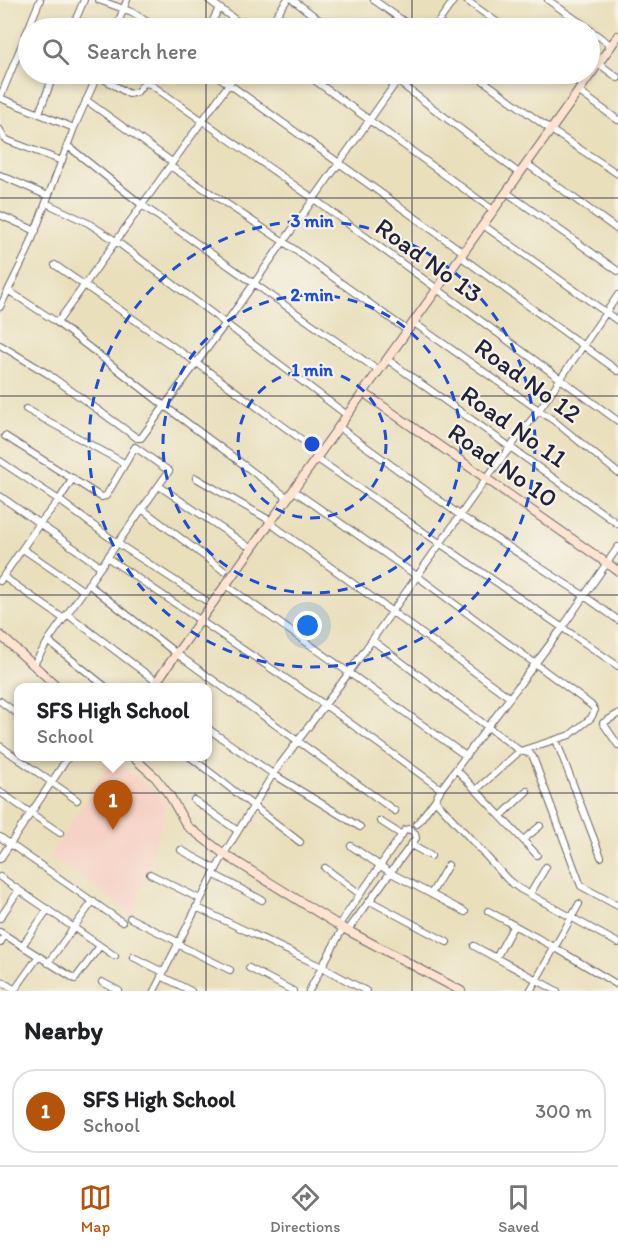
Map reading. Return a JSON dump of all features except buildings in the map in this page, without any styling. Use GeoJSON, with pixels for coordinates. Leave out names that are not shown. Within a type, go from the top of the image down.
{"type":"FeatureCollection","features":[{"type":"Feature","properties":{"kind":"street"},"geometry":{"type":"LineString","coordinates":[[33,18],[40,0]]}},
{"type":"Feature","properties":{"kind":"street"},"geometry":{"type":"LineString","coordinates":[[76,18],[84,0]]}},
{"type":"Feature","properties":{"kind":"street"},"geometry":{"type":"LineString","coordinates":[[99,0],[132,12],[141,18]]}},
{"type":"Feature","properties":{"kind":"street"},"geometry":{"type":"LineString","coordinates":[[120,18],[127,0]]}},
{"type":"Feature","properties":{"kind":"street"},"geometry":{"type":"LineString","coordinates":[[209,0],[232,18]]}},
{"type":"Feature","properties":{"kind":"street"},"geometry":{"type":"LineString","coordinates":[[274,18],[287,0]]}},
{"type":"Feature","properties":{"kind":"street"},"geometry":{"type":"LineString","coordinates":[[293,0],[317,18]]}},
{"type":"Feature","properties":{"kind":"street"},"geometry":{"type":"LineString","coordinates":[[374,0],[399,18]]}},
{"type":"Feature","properties":{"kind":"street"},"geometry":{"type":"LineString","coordinates":[[441,18],[454,0]]}},
{"type":"Feature","properties":{"kind":"street"},"geometry":{"type":"LineString","coordinates":[[466,0],[491,18]]}},
{"type":"Feature","properties":{"kind":"street"},"geometry":{"type":"LineString","coordinates":[[549,0],[574,18]]}},
{"type":"Feature","properties":{"kind":"street"},"geometry":{"type":"LineString","coordinates":[[214,18],[219,8]]}},
{"type":"Feature","properties":{"kind":"street"},"geometry":{"type":"LineString","coordinates":[[600,61],[618,36]]}},
{"type":"Feature","properties":{"kind":"street"},"geometry":{"type":"LineString","coordinates":[[600,37],[612,46]]}},
{"type":"Feature","properties":{"kind":"street"},"geometry":{"type":"LineString","coordinates":[[18,54],[0,98],[74,128]]}},
{"type":"Feature","properties":{"kind":"street"},"geometry":{"type":"LineString","coordinates":[[600,64],[618,78]]}},
{"type":"Feature","properties":{"kind":"street"},"geometry":{"type":"LineString","coordinates":[[39,113],[50,84]]}},
{"type":"Feature","properties":{"kind":"street"},"geometry":{"type":"LineString","coordinates":[[0,307],[36,231],[93,84]]}},
{"type":"Feature","properties":{"kind":"street","name":"Road No 13"},"geometry":{"type":"LineString","coordinates":[[113,84],[129,94],[137,92],[146,84]]}},
{"type":"Feature","properties":{"kind":"street","name":"Road No 13"},"geometry":{"type":"LineString","coordinates":[[149,84],[314,199],[618,421]]}},
{"type":"Feature","properties":{"kind":"street"},"geometry":{"type":"LineString","coordinates":[[55,321],[60,319],[229,84],[618,371]]}},
{"type":"Feature","properties":{"kind":"street"},"geometry":{"type":"LineString","coordinates":[[319,84],[493,210]]}},
{"type":"Feature","properties":{"kind":"street"},"geometry":{"type":"LineString","coordinates":[[0,345],[48,374],[137,438],[143,436],[284,242],[394,84]]}},
{"type":"Feature","properties":{"kind":"street"},"geometry":{"type":"LineString","coordinates":[[402,84],[520,174]]}},
{"type":"Feature","properties":{"kind":"street"},"geometry":{"type":"LineString","coordinates":[[488,84],[551,130],[618,174]]}},
{"type":"Feature","properties":{"kind":"street"},"geometry":{"type":"LineString","coordinates":[[576,84],[618,120]]}},
{"type":"Feature","properties":{"kind":"street"},"geometry":{"type":"LineString","coordinates":[[155,683],[583,84]]}},
{"type":"Feature","properties":{"kind":"street"},"geometry":{"type":"LineString","coordinates":[[86,100],[171,164],[408,331]]}},
{"type":"Feature","properties":{"kind":"street"},"geometry":{"type":"LineString","coordinates":[[0,130],[4,138],[9,141],[62,160]]}},
{"type":"Feature","properties":{"kind":"street"},"geometry":{"type":"LineString","coordinates":[[68,146],[142,205],[379,371]]}},
{"type":"Feature","properties":{"kind":"street"},"geometry":{"type":"LineString","coordinates":[[527,164],[618,230]]}},
{"type":"Feature","properties":{"kind":"street"},"geometry":{"type":"LineString","coordinates":[[0,175],[47,199],[116,241],[347,415]]}},
{"type":"Feature","properties":{"kind":"street"},"geometry":{"type":"LineString","coordinates":[[506,192],[618,271]]}},
{"type":"Feature","properties":{"kind":"street"},"geometry":{"type":"LineString","coordinates":[[0,215],[36,231]]}},
{"type":"Feature","properties":{"kind":"street"},"geometry":{"type":"LineString","coordinates":[[483,225],[618,321]]}},
{"type":"Feature","properties":{"kind":"street"},"geometry":{"type":"LineString","coordinates":[[55,265],[197,363],[318,456],[440,543],[618,666]]}},
{"type":"Feature","properties":{"kind":"street"},"geometry":{"type":"LineString","coordinates":[[9,291],[55,321],[166,407],[291,494],[417,576],[595,710],[591,718],[570,735],[520,751],[476,790]]}},
{"type":"Feature","properties":{"kind":"street"},"geometry":{"type":"LineString","coordinates":[[154,991],[214,872],[273,774],[348,674],[485,480],[539,410],[618,294]]}},
{"type":"Feature","properties":{"kind":"street","name":"Road No 12"},"geometry":{"type":"LineString","coordinates":[[414,322],[539,410],[618,473]]}},
{"type":"Feature","properties":{"kind":"street","name":"Road No 11"},"geometry":{"type":"LineString","coordinates":[[388,360],[618,524]]}},
{"type":"Feature","properties":{"kind":"street","name":"Road No 10"},"geometry":{"type":"LineString","coordinates":[[364,393],[485,480],[618,571]]}},
{"type":"Feature","properties":{"kind":"street"},"geometry":{"type":"LineString","coordinates":[[26,409],[124,463]]}},
{"type":"Feature","properties":{"kind":"street"},"geometry":{"type":"LineString","coordinates":[[339,427],[461,516],[618,620]]}},
{"type":"Feature","properties":{"kind":"street"},"geometry":{"type":"LineString","coordinates":[[5,436],[104,497],[135,447],[169,471],[34,664]]}},
{"type":"Feature","properties":{"kind":"street"},"geometry":{"type":"LineString","coordinates":[[0,461],[59,500],[117,543],[205,600]]}},
{"type":"Feature","properties":{"kind":"street"},"geometry":{"type":"LineString","coordinates":[[196,477],[271,522],[509,696]]}},
{"type":"Feature","properties":{"kind":"street"},"geometry":{"type":"LineString","coordinates":[[73,478],[2,576],[66,616],[151,683]]}},
{"type":"Feature","properties":{"kind":"street"},"geometry":{"type":"LineString","coordinates":[[159,486],[246,545]]}},
{"type":"Feature","properties":{"kind":"street"},"geometry":{"type":"LineString","coordinates":[[0,496],[101,567]]}},
{"type":"Feature","properties":{"kind":"street"},"geometry":{"type":"LineString","coordinates":[[142,509],[224,571]]}},
{"type":"Feature","properties":{"kind":"street"},"geometry":{"type":"LineString","coordinates":[[417,824],[509,696],[562,628],[618,548]]}},
{"type":"Feature","properties":{"kind":"street"},"geometry":{"type":"LineString","coordinates":[[23,549],[86,587],[395,812]]}},
{"type":"Feature","properties":{"kind":"street"},"geometry":{"type":"LineString","coordinates":[[108,558],[325,705],[441,789]]}},
{"type":"Feature","properties":{"kind":"street"},"geometry":{"type":"LineString","coordinates":[[226,585],[466,756]]}},
{"type":"Feature","properties":{"kind":"street"},"geometry":{"type":"LineString","coordinates":[[0,634],[54,683]]}},
{"type":"Feature","properties":{"kind":"street"},"geometry":{"type":"LineString","coordinates":[[372,640],[520,751],[529,753],[533,757],[581,886],[618,906]]}},
{"type":"Feature","properties":{"kind":"street"},"geometry":{"type":"LineString","coordinates":[[48,641],[102,683]]}},
{"type":"Feature","properties":{"kind":"street"},"geometry":{"type":"LineString","coordinates":[[0,701],[14,711]]}},
{"type":"Feature","properties":{"kind":"street"},"geometry":{"type":"LineString","coordinates":[[618,714],[603,723],[618,745]]}},
{"type":"Feature","properties":{"kind":"street"},"geometry":{"type":"LineString","coordinates":[[212,731],[273,774],[360,828]]}},
{"type":"Feature","properties":{"kind":"street"},"geometry":{"type":"LineString","coordinates":[[556,740],[601,857]]}},
{"type":"Feature","properties":{"kind":"street"},"geometry":{"type":"LineString","coordinates":[[0,746],[14,756]]}},
{"type":"Feature","properties":{"kind":"street"},"geometry":{"type":"LineString","coordinates":[[22,761],[77,800]]}},
{"type":"Feature","properties":{"kind":"street"},"geometry":{"type":"LineString","coordinates":[[0,859],[66,761]]}},
{"type":"Feature","properties":{"kind":"street"},"geometry":{"type":"LineString","coordinates":[[137,761],[155,777],[170,796],[187,826],[224,854],[343,928],[461,991]]}},
{"type":"Feature","properties":{"kind":"street"},"geometry":{"type":"LineString","coordinates":[[196,761],[300,842]]}},
{"type":"Feature","properties":{"kind":"street"},"geometry":{"type":"LineString","coordinates":[[456,769],[537,855]]}},
{"type":"Feature","properties":{"kind":"street"},"geometry":{"type":"LineString","coordinates":[[501,816],[527,791]]}},
{"type":"Feature","properties":{"kind":"street"},"geometry":{"type":"LineString","coordinates":[[0,792],[60,833]]}},
{"type":"Feature","properties":{"kind":"street"},"geometry":{"type":"LineString","coordinates":[[194,800],[238,831]]}},
{"type":"Feature","properties":{"kind":"street"},"geometry":{"type":"LineString","coordinates":[[435,800],[508,880],[618,943]]}},
{"type":"Feature","properties":{"kind":"street"},"geometry":{"type":"LineString","coordinates":[[380,821],[402,835]]}},
{"type":"Feature","properties":{"kind":"street"},"geometry":{"type":"LineString","coordinates":[[523,840],[540,826]]}},
{"type":"Feature","properties":{"kind":"street"},"geometry":{"type":"LineString","coordinates":[[309,991],[343,928],[346,915],[360,894],[407,829],[416,833],[416,838],[370,901],[355,920],[343,928]]}},
{"type":"Feature","properties":{"kind":"street"},"geometry":{"type":"LineString","coordinates":[[0,837],[122,922]]}},
{"type":"Feature","properties":{"kind":"street"},"geometry":{"type":"LineString","coordinates":[[411,845],[431,856]]}},
{"type":"Feature","properties":{"kind":"street"},"geometry":{"type":"LineString","coordinates":[[351,846],[391,873],[465,912]]}},
{"type":"Feature","properties":{"kind":"street"},"geometry":{"type":"LineString","coordinates":[[181,850],[262,900]]}},
{"type":"Feature","properties":{"kind":"street"},"geometry":{"type":"LineString","coordinates":[[431,894],[448,866]]}},
{"type":"Feature","properties":{"kind":"street"},"geometry":{"type":"LineString","coordinates":[[530,894],[546,867]]}},
{"type":"Feature","properties":{"kind":"street"},"geometry":{"type":"LineString","coordinates":[[325,868],[360,894]]}},
{"type":"Feature","properties":{"kind":"street"},"geometry":{"type":"LineString","coordinates":[[150,874],[200,899]]}},
{"type":"Feature","properties":{"kind":"street"},"geometry":{"type":"LineString","coordinates":[[0,877],[116,956]]}},
{"type":"Feature","properties":{"kind":"street"},"geometry":{"type":"LineString","coordinates":[[0,918],[19,890]]}},
{"type":"Feature","properties":{"kind":"street"},"geometry":{"type":"LineString","coordinates":[[48,963],[93,901]]}},
{"type":"Feature","properties":{"kind":"street"},"geometry":{"type":"LineString","coordinates":[[370,901],[447,942]]}},
{"type":"Feature","properties":{"kind":"street"},"geometry":{"type":"LineString","coordinates":[[530,991],[579,904]]}},
{"type":"Feature","properties":{"kind":"street"},"geometry":{"type":"LineString","coordinates":[[196,907],[322,967],[366,991]]}},
{"type":"Feature","properties":{"kind":"street"},"geometry":{"type":"LineString","coordinates":[[22,946],[48,909]]}},
{"type":"Feature","properties":{"kind":"street"},"geometry":{"type":"LineString","coordinates":[[488,911],[618,985]]}},
{"type":"Feature","properties":{"kind":"street"},"geometry":{"type":"LineString","coordinates":[[346,915],[355,920]]}},
{"type":"Feature","properties":{"kind":"street"},"geometry":{"type":"LineString","coordinates":[[130,918],[230,970]]}},
{"type":"Feature","properties":{"kind":"street"},"geometry":{"type":"LineString","coordinates":[[496,958],[514,925]]}},
{"type":"Feature","properties":{"kind":"street"},"geometry":{"type":"LineString","coordinates":[[0,943],[3,933],[75,979],[100,946]]}},
{"type":"Feature","properties":{"kind":"street"},"geometry":{"type":"LineString","coordinates":[[474,946],[557,991]]}},
{"type":"Feature","properties":{"kind":"street"},"geometry":{"type":"LineString","coordinates":[[0,980],[17,990],[38,957]]}},
{"type":"Feature","properties":{"kind":"street"},"geometry":{"type":"LineString","coordinates":[[133,957],[191,991]]}},
{"type":"Feature","properties":{"kind":"street"},"geometry":{"type":"LineString","coordinates":[[249,968],[293,991]]}},
{"type":"Feature","properties":{"kind":"street"},"geometry":{"type":"LineString","coordinates":[[102,982],[119,991]]}},
{"type":"Feature","properties":{"kind":"shaded area"},"geometry":{"type":"Polygon","coordinates":[[[110,761],[118,761],[168,803],[133,915],[50,856],[110,761]]]}},
{"type":"Feature","properties":{"kind":"place","name":"SFS High School"},"geometry":{"type":"Point","coordinates":[113,830]}}]}
